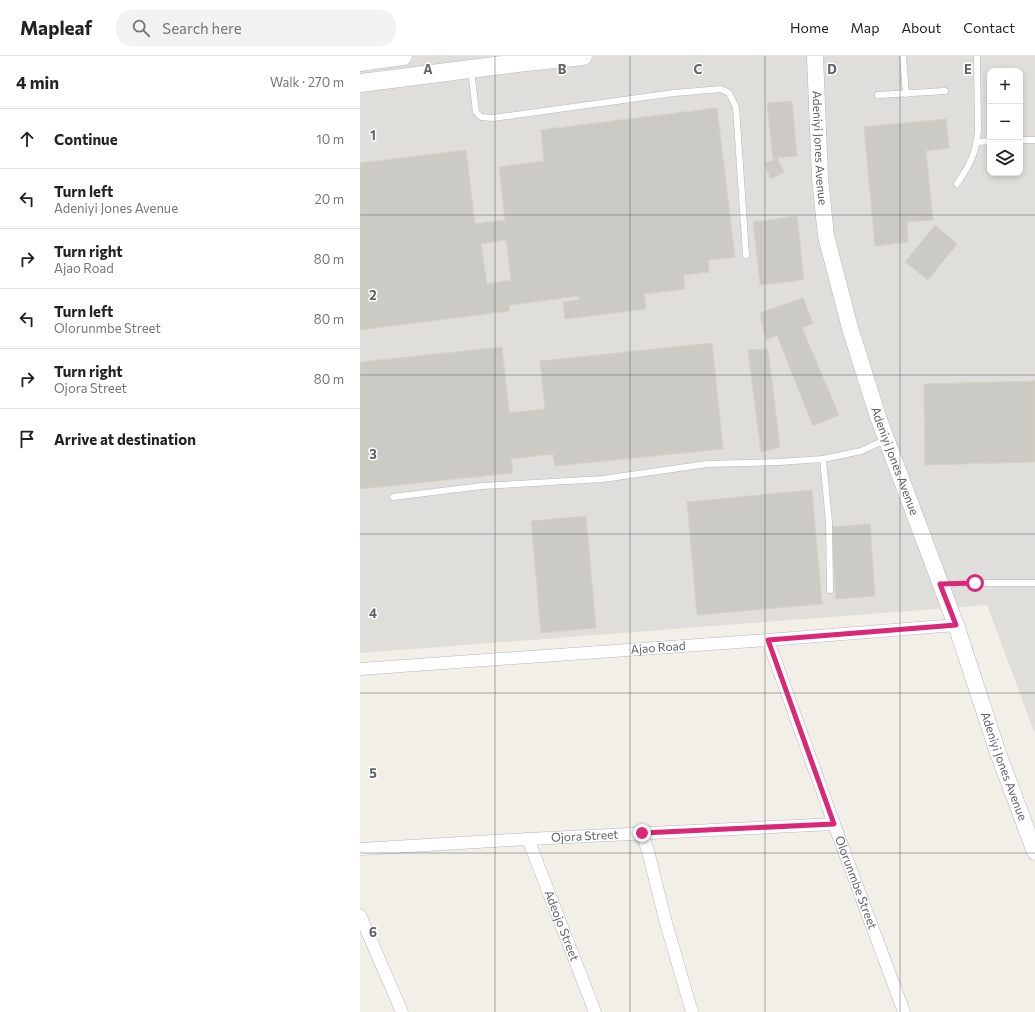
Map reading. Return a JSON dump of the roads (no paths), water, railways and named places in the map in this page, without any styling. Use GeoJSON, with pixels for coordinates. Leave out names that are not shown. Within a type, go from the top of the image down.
{"type":"FeatureCollection","features":[{"type":"Feature","properties":{"kind":"main road"},"geometry":{"type":"LineString","coordinates":[[360,62],[404,56]]}},
{"type":"Feature","properties":{"kind":"main road"},"geometry":{"type":"LineString","coordinates":[[360,83],[583,56]]}},
{"type":"Feature","properties":{"kind":"street","name":"Adeniyi Jones Avenue"},"geometry":{"type":"LineString","coordinates":[[815,56],[820,178],[826,236],[850,328],[878,417],[956,625],[998,753],[1035,852]]}},
{"type":"Feature","properties":{"kind":"street","name":"Ajao Road"},"geometry":{"type":"LineString","coordinates":[[360,669],[956,625]]}},
{"type":"Feature","properties":{"kind":"street","name":"Olorunmbe Street"},"geometry":{"type":"LineString","coordinates":[[768,640],[904,1012]]}},
{"type":"Feature","properties":{"kind":"street","name":"Ojora Street"},"geometry":{"type":"LineString","coordinates":[[360,849],[834,824]]}},
{"type":"Feature","properties":{"kind":"street"},"geometry":{"type":"LineString","coordinates":[[642,833],[692,1012]]}},
{"type":"Feature","properties":{"kind":"street","name":"Adeojo Street"},"geometry":{"type":"LineString","coordinates":[[528,839],[595,1012]]}},
{"type":"Feature","properties":{"kind":"street"},"geometry":{"type":"LineString","coordinates":[[360,915],[402,1012]]}},
{"type":"Feature","properties":{"kind":"lane"},"geometry":{"type":"LineString","coordinates":[[903,56],[906,94]]}},
{"type":"Feature","properties":{"kind":"lane"},"geometry":{"type":"LineString","coordinates":[[957,184],[969,166],[977,142],[977,56]]}},
{"type":"Feature","properties":{"kind":"lane"},"geometry":{"type":"LineString","coordinates":[[470,69],[476,112],[481,117],[493,118],[674,93],[721,89],[730,93],[736,107],[746,255]]}},
{"type":"Feature","properties":{"kind":"lane"},"geometry":{"type":"LineString","coordinates":[[878,95],[945,91]]}},
{"type":"Feature","properties":{"kind":"lane"},"geometry":{"type":"LineString","coordinates":[[1023,140],[1035,140]]}},
{"type":"Feature","properties":{"kind":"lane"},"geometry":{"type":"LineString","coordinates":[[977,142],[987,142]]}},
{"type":"Feature","properties":{"kind":"lane"},"geometry":{"type":"LineString","coordinates":[[392,497],[482,486],[603,479],[707,464],[823,459],[861,451],[887,440]]}},
{"type":"Feature","properties":{"kind":"lane"},"geometry":{"type":"LineString","coordinates":[[823,459],[829,522],[830,590]]}},
{"type":"Feature","properties":{"kind":"lane"},"geometry":{"type":"LineString","coordinates":[[940,584],[1035,583]]}}]}
